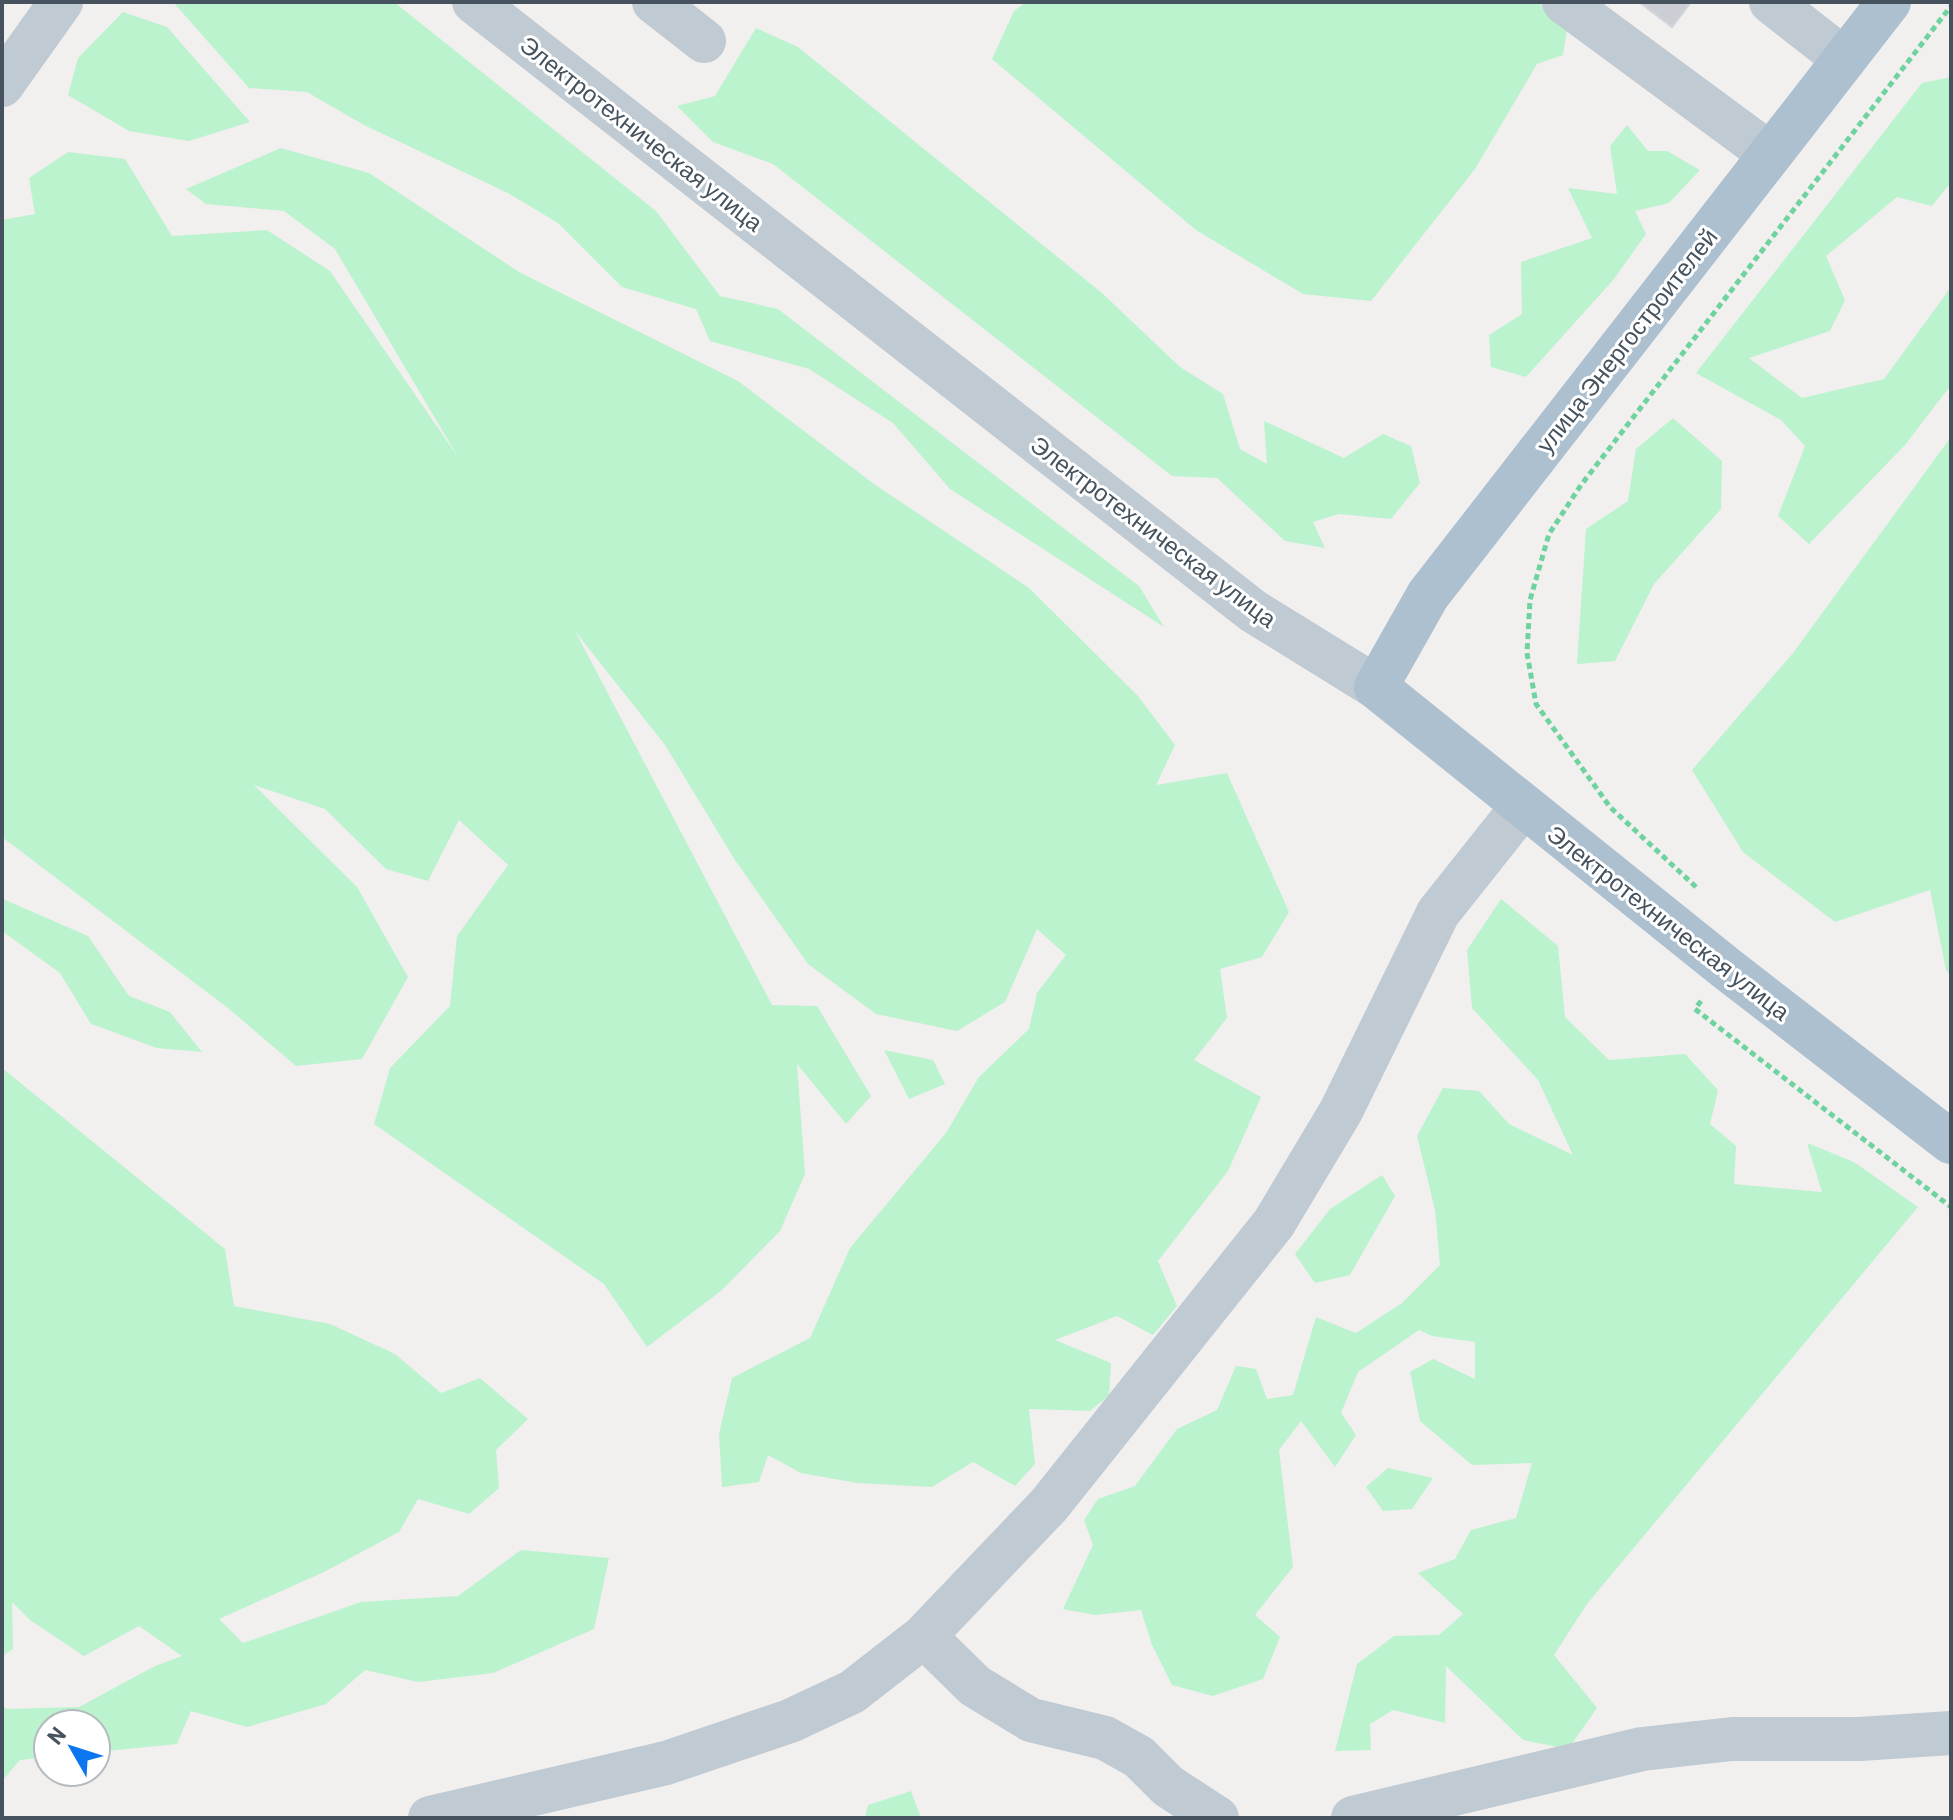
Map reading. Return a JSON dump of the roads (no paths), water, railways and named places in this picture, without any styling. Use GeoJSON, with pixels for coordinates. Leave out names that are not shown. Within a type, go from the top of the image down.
{"type":"FeatureCollection","features":[{"type":"Feature","properties":{"kind":"main road","name":"улица Энергостроителей"},"geometry":{"type":"LineString","coordinates":[[1376,687],[1428,595],[1889,2]]}},
{"type":"Feature","properties":{"kind":"main road","name":"Электротехническая улица"},"geometry":{"type":"LineString","coordinates":[[1376,687],[1951,1142]]}},
{"type":"Feature","properties":{"kind":"street"},"geometry":{"type":"LineString","coordinates":[[2,85],[61,2]]}},
{"type":"Feature","properties":{"kind":"street"},"geometry":{"type":"LineString","coordinates":[[654,2],[704,41]]}},
{"type":"Feature","properties":{"kind":"street"},"geometry":{"type":"LineString","coordinates":[[1564,2],[1770,154]]}},
{"type":"Feature","properties":{"kind":"street"},"geometry":{"type":"LineString","coordinates":[[1771,2],[1844,59]]}},
{"type":"Feature","properties":{"kind":"street","name":"Электротехническая улица"},"geometry":{"type":"LineString","coordinates":[[497,9],[1253,611],[1376,687]]}},
{"type":"Feature","properties":{"kind":"street"},"geometry":{"type":"LineString","coordinates":[[430,1818],[666,1763],[790,1721],[852,1692],[924,1636],[1049,1505],[1274,1223],[1341,1111],[1438,913],[1523,806]]}},
{"type":"Feature","properties":{"kind":"street"},"geometry":{"type":"LineString","coordinates":[[924,1636],[986,1693],[1031,1720],[1105,1738],[1139,1757],[1197,1813]]}},
{"type":"Feature","properties":{"kind":"street"},"geometry":{"type":"LineString","coordinates":[[1353,1818],[1642,1749],[1732,1739],[1860,1739],[1951,1733]]}}]}
